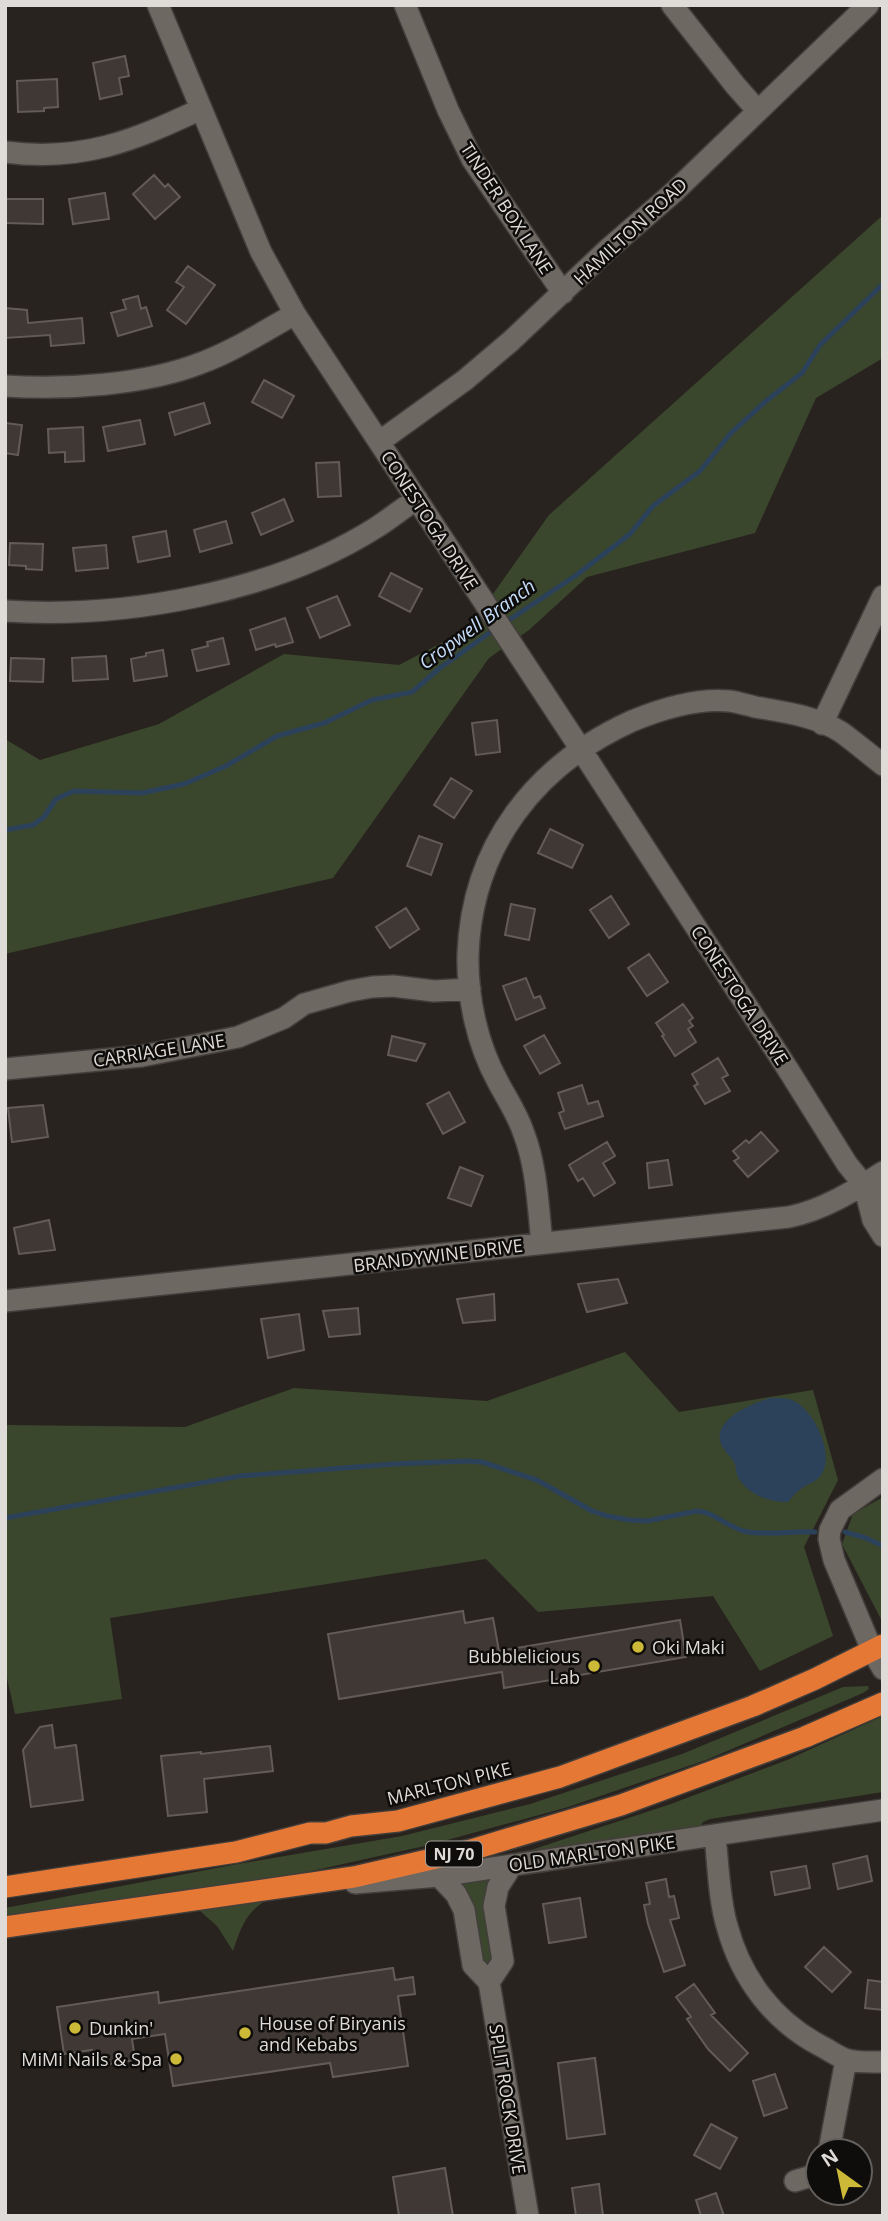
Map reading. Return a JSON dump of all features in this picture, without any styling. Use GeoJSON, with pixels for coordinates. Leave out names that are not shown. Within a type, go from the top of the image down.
{"type":"FeatureCollection","features":[{"type":"Feature","properties":{"kind":"highway","name":"MARLTON PIKE"},"geometry":{"type":"LineString","coordinates":[[5,1887],[236,1852],[310,1833],[326,1833],[351,1826],[398,1821],[560,1777],[753,1706],[877,1648]]}},
{"type":"Feature","properties":{"kind":"highway","name":"NJ 70"},"geometry":{"type":"LineString","coordinates":[[5,1927],[354,1877],[471,1850],[621,1805],[804,1737],[883,1703]]}},
{"type":"Feature","properties":{"kind":"street","name":"CONESTOGA DRIVE"},"geometry":{"type":"LineString","coordinates":[[158,5],[261,252],[295,314],[582,751],[847,1164],[864,1185],[883,1200]]}},
{"type":"Feature","properties":{"kind":"street","name":"TINDER BOX LANE"},"geometry":{"type":"LineString","coordinates":[[405,5],[447,110],[472,159],[563,293]]}},
{"type":"Feature","properties":{"kind":"street"},"geometry":{"type":"LineString","coordinates":[[672,5],[758,110]]}},
{"type":"Feature","properties":{"kind":"street","name":"HAMILTON ROAD"},"geometry":{"type":"LineString","coordinates":[[379,442],[465,380],[511,341],[674,192],[868,5]]}},
{"type":"Feature","properties":{"kind":"street"},"geometry":{"type":"LineString","coordinates":[[5,152],[52,154],[87,151],[129,140],[201,109]]}},
{"type":"Feature","properties":{"kind":"street"},"geometry":{"type":"LineString","coordinates":[[5,386],[91,385],[180,370],[233,349],[295,314]]}},
{"type":"Feature","properties":{"kind":"street"},"geometry":{"type":"LineString","coordinates":[[5,611],[82,612],[164,604],[232,588],[277,574],[320,556],[377,526],[417,499]]}},
{"type":"Feature","properties":{"kind":"street"},"geometry":{"type":"LineString","coordinates":[[822,724],[883,596]]}},
{"type":"Feature","properties":{"kind":"street"},"geometry":{"type":"LineString","coordinates":[[542,1243],[530,1150],[516,1115],[488,1062],[476,1023],[468,956],[476,901],[484,872],[499,838],[519,807],[553,771],[610,732],[654,712],[704,701],[728,701],[767,708],[822,724],[840,732],[883,765]]}},
{"type":"Feature","properties":{"kind":"street","name":"CARRIAGE LANE"},"geometry":{"type":"LineString","coordinates":[[5,1069],[142,1056],[238,1037],[284,1018],[304,1004],[350,991],[393,986],[433,991],[470,989]]}},
{"type":"Feature","properties":{"kind":"street","name":"BRANDYWINE DRIVE"},"geometry":{"type":"LineString","coordinates":[[5,1301],[193,1283],[789,1217],[808,1213],[864,1185],[883,1172]]}},
{"type":"Feature","properties":{"kind":"street","name":"CONESTOGA DRIVE"},"geometry":{"type":"LineString","coordinates":[[864,1185],[873,1220],[883,1236]]}},
{"type":"Feature","properties":{"kind":"street"},"geometry":{"type":"LineString","coordinates":[[883,1479],[840,1510],[830,1530],[829,1539],[834,1560],[877,1648],[883,1669]]}},
{"type":"Feature","properties":{"kind":"street","name":"OLD MARLTON PIKE"},"geometry":{"type":"LineString","coordinates":[[301,1885],[439,1876],[883,1810]]}},
{"type":"Feature","properties":{"kind":"street"},"geometry":{"type":"LineString","coordinates":[[715,1835],[726,1924],[738,1958],[751,1983],[770,2008],[814,2043],[846,2060],[883,2062]]}},
{"type":"Feature","properties":{"kind":"street"},"geometry":{"type":"LineString","coordinates":[[489,1982],[503,1961],[494,1906],[498,1887],[512,1865]]}},
{"type":"Feature","properties":{"kind":"street","name":"SPLIT ROCK DRIVE"},"geometry":{"type":"LineString","coordinates":[[439,1876],[456,1894],[464,1910],[473,1965],[489,1982],[528,2216]]}},
{"type":"Feature","properties":{"kind":"street"},"geometry":{"type":"LineString","coordinates":[[832,2137],[846,2060]]}},
{"type":"Feature","properties":{"kind":"street"},"geometry":{"type":"LineString","coordinates":[[795,2181],[804,2178]]}},
{"type":"Feature","properties":{"kind":"green space"},"geometry":{"type":"Polygon","coordinates":[[[883,215],[883,358],[816,398],[755,533],[587,577],[529,630],[489,658],[333,878],[5,954],[5,739],[40,760],[159,724],[284,654],[399,665],[468,629],[549,515],[883,215]]]}},
{"type":"Feature","properties":{"kind":"green space"},"geometry":{"type":"Polygon","coordinates":[[[625,1352],[679,1412],[813,1390],[838,1480],[804,1547],[833,1636],[760,1671],[713,1596],[538,1612],[486,1559],[110,1618],[122,1699],[15,1714],[5,1669],[5,1425],[185,1427],[294,1388],[487,1401],[625,1352]]]}},
{"type":"Feature","properties":{"kind":"green space"},"geometry":{"type":"Polygon","coordinates":[[[883,1497],[883,1623],[842,1544],[853,1514],[883,1497]]]}},
{"type":"Feature","properties":{"kind":"green space"},"geometry":{"type":"Polygon","coordinates":[[[868,1686],[869,1689],[863,1693],[706,1760],[568,1807],[429,1845],[275,1879],[5,1918],[5,1908],[402,1836],[530,1804],[682,1754],[843,1687],[868,1686]]]}},
{"type":"Feature","properties":{"kind":"green space"},"geometry":{"type":"Polygon","coordinates":[[[883,1716],[883,1792],[710,1819],[703,1822],[698,1830],[516,1855],[671,1804],[787,1760],[883,1716]]]}},
{"type":"Feature","properties":{"kind":"green space"},"geometry":{"type":"Polygon","coordinates":[[[512,1865],[498,1887],[503,1961],[489,1982],[464,1911],[439,1876],[512,1865]]]}},
{"type":"Feature","properties":{"kind":"green space"},"geometry":{"type":"Polygon","coordinates":[[[285,1888],[264,1901],[246,1919],[233,1951],[217,1926],[199,1910],[285,1888]]]}},
{"type":"Feature","properties":{"kind":"water"},"geometry":{"type":"Polygon","coordinates":[[[770,1398],[790,1399],[808,1412],[820,1433],[826,1456],[821,1475],[799,1490],[788,1502],[766,1499],[746,1487],[720,1441],[723,1425],[729,1419],[745,1408],[770,1398]]]}},
{"type":"Feature","properties":{"kind":"building"},"geometry":{"type":"Polygon","coordinates":[[[125,56],[129,76],[119,78],[122,94],[100,99],[93,63],[125,56]]]}},
{"type":"Feature","properties":{"kind":"building"},"geometry":{"type":"Polygon","coordinates":[[[57,79],[58,107],[44,108],[44,111],[18,112],[17,81],[57,79]]]}},
{"type":"Feature","properties":{"kind":"building"},"geometry":{"type":"Polygon","coordinates":[[[154,175],[165,187],[168,184],[180,197],[155,219],[133,194],[154,175]]]}},
{"type":"Feature","properties":{"kind":"building"},"geometry":{"type":"Polygon","coordinates":[[[105,193],[109,219],[73,224],[69,199],[105,193]]]}},
{"type":"Feature","properties":{"kind":"building"},"geometry":{"type":"Polygon","coordinates":[[[6,199],[43,199],[43,224],[6,223],[6,199]]]}},
{"type":"Feature","properties":{"kind":"building"},"geometry":{"type":"Polygon","coordinates":[[[188,266],[215,285],[186,324],[167,310],[184,287],[176,282],[188,266]]]}},
{"type":"Feature","properties":{"kind":"building"},"geometry":{"type":"Polygon","coordinates":[[[138,296],[141,309],[146,307],[152,326],[118,336],[111,313],[126,309],[123,300],[138,296]]]}},
{"type":"Feature","properties":{"kind":"building"},"geometry":{"type":"Polygon","coordinates":[[[5,308],[27,310],[28,323],[82,318],[84,343],[51,346],[50,335],[5,338],[5,308]]]}},
{"type":"Feature","properties":{"kind":"building"},"geometry":{"type":"Polygon","coordinates":[[[264,380],[294,396],[282,418],[252,402],[264,380]]]}},
{"type":"Feature","properties":{"kind":"building"},"geometry":{"type":"Polygon","coordinates":[[[204,403],[210,423],[175,435],[169,413],[204,403]]]}},
{"type":"Feature","properties":{"kind":"building"},"geometry":{"type":"Polygon","coordinates":[[[140,420],[145,444],[108,451],[103,427],[140,420]]]}},
{"type":"Feature","properties":{"kind":"building"},"geometry":{"type":"Polygon","coordinates":[[[5,423],[22,425],[18,455],[5,453],[5,423]]]}},
{"type":"Feature","properties":{"kind":"building"},"geometry":{"type":"Polygon","coordinates":[[[83,427],[84,461],[65,462],[65,452],[49,453],[48,429],[83,427]]]}},
{"type":"Feature","properties":{"kind":"building"},"geometry":{"type":"Polygon","coordinates":[[[339,462],[341,496],[318,497],[316,463],[339,462]]]}},
{"type":"Feature","properties":{"kind":"building"},"geometry":{"type":"Polygon","coordinates":[[[284,499],[293,521],[261,535],[252,513],[284,499]]]}},
{"type":"Feature","properties":{"kind":"building"},"geometry":{"type":"Polygon","coordinates":[[[226,521],[232,543],[200,552],[194,530],[226,521]]]}},
{"type":"Feature","properties":{"kind":"building"},"geometry":{"type":"Polygon","coordinates":[[[166,531],[170,556],[138,562],[133,537],[166,531]]]}},
{"type":"Feature","properties":{"kind":"building"},"geometry":{"type":"Polygon","coordinates":[[[10,543],[43,544],[42,570],[9,565],[10,543]]]}},
{"type":"Feature","properties":{"kind":"building"},"geometry":{"type":"Polygon","coordinates":[[[106,545],[108,568],[76,571],[73,548],[106,545]]]}},
{"type":"Feature","properties":{"kind":"building"},"geometry":{"type":"Polygon","coordinates":[[[391,573],[422,589],[410,612],[379,596],[391,573]]]}},
{"type":"Feature","properties":{"kind":"building"},"geometry":{"type":"Polygon","coordinates":[[[337,596],[350,625],[320,638],[307,608],[337,596]]]}},
{"type":"Feature","properties":{"kind":"building"},"geometry":{"type":"Polygon","coordinates":[[[285,618],[293,642],[256,650],[250,630],[285,618]]]}},
{"type":"Feature","properties":{"kind":"building"},"geometry":{"type":"Polygon","coordinates":[[[223,638],[229,664],[197,671],[192,650],[223,638]]]}},
{"type":"Feature","properties":{"kind":"building"},"geometry":{"type":"Polygon","coordinates":[[[163,650],[167,676],[134,681],[131,659],[163,650]]]}},
{"type":"Feature","properties":{"kind":"building"},"geometry":{"type":"Polygon","coordinates":[[[106,656],[108,679],[73,681],[72,658],[106,656]]]}},
{"type":"Feature","properties":{"kind":"building"},"geometry":{"type":"Polygon","coordinates":[[[11,658],[44,659],[43,682],[10,681],[11,658]]]}},
{"type":"Feature","properties":{"kind":"building"},"geometry":{"type":"Polygon","coordinates":[[[497,720],[500,752],[476,755],[472,723],[497,720]]]}},
{"type":"Feature","properties":{"kind":"building"},"geometry":{"type":"Polygon","coordinates":[[[451,778],[472,791],[454,818],[434,805],[451,778]]]}},
{"type":"Feature","properties":{"kind":"building"},"geometry":{"type":"Polygon","coordinates":[[[550,829],[583,845],[572,868],[538,853],[550,829]]]}},
{"type":"Feature","properties":{"kind":"building"},"geometry":{"type":"Polygon","coordinates":[[[419,836],[442,844],[431,875],[407,866],[419,836]]]}},
{"type":"Feature","properties":{"kind":"building"},"geometry":{"type":"Polygon","coordinates":[[[611,896],[629,924],[609,938],[590,910],[611,896]]]}},
{"type":"Feature","properties":{"kind":"building"},"geometry":{"type":"Polygon","coordinates":[[[511,904],[535,909],[529,940],[505,935],[511,904]]]}},
{"type":"Feature","properties":{"kind":"building"},"geometry":{"type":"Polygon","coordinates":[[[406,908],[419,929],[390,948],[376,927],[406,908]]]}},
{"type":"Feature","properties":{"kind":"building"},"geometry":{"type":"Polygon","coordinates":[[[649,954],[668,982],[647,996],[628,968],[649,954]]]}},
{"type":"Feature","properties":{"kind":"building"},"geometry":{"type":"Polygon","coordinates":[[[526,978],[534,998],[540,996],[545,1008],[516,1020],[503,986],[526,978]]]}},
{"type":"Feature","properties":{"kind":"building"},"geometry":{"type":"Polygon","coordinates":[[[683,1004],[693,1018],[689,1021],[693,1026],[688,1029],[696,1042],[675,1056],[656,1023],[683,1004]]]}},
{"type":"Feature","properties":{"kind":"building"},"geometry":{"type":"Polygon","coordinates":[[[544,1035],[560,1063],[540,1074],[524,1046],[544,1035]]]}},
{"type":"Feature","properties":{"kind":"building"},"geometry":{"type":"Polygon","coordinates":[[[392,1036],[425,1044],[416,1061],[388,1055],[392,1036]]]}},
{"type":"Feature","properties":{"kind":"building"},"geometry":{"type":"Polygon","coordinates":[[[718,1058],[728,1075],[722,1078],[730,1091],[705,1104],[694,1086],[698,1084],[692,1074],[718,1058]]]}},
{"type":"Feature","properties":{"kind":"building"},"geometry":{"type":"Polygon","coordinates":[[[582,1085],[588,1104],[598,1101],[603,1116],[565,1129],[559,1113],[564,1111],[558,1093],[582,1085]]]}},
{"type":"Feature","properties":{"kind":"building"},"geometry":{"type":"Polygon","coordinates":[[[449,1092],[465,1122],[443,1134],[427,1104],[449,1092]]]}},
{"type":"Feature","properties":{"kind":"building"},"geometry":{"type":"Polygon","coordinates":[[[43,1105],[48,1137],[12,1142],[8,1108],[43,1105]]]}},
{"type":"Feature","properties":{"kind":"building"},"geometry":{"type":"Polygon","coordinates":[[[761,1132],[778,1151],[748,1177],[734,1161],[739,1158],[733,1151],[746,1140],[749,1143],[761,1132]]]}},
{"type":"Feature","properties":{"kind":"building"},"geometry":{"type":"Polygon","coordinates":[[[607,1142],[615,1156],[603,1163],[615,1183],[594,1196],[583,1178],[578,1181],[569,1165],[607,1142]]]}},
{"type":"Feature","properties":{"kind":"building"},"geometry":{"type":"Polygon","coordinates":[[[668,1160],[672,1185],[649,1188],[647,1163],[668,1160]]]}},
{"type":"Feature","properties":{"kind":"building"},"geometry":{"type":"Polygon","coordinates":[[[460,1167],[483,1176],[471,1206],[448,1198],[460,1167]]]}},
{"type":"Feature","properties":{"kind":"building"},"geometry":{"type":"Polygon","coordinates":[[[49,1220],[55,1250],[19,1254],[14,1228],[49,1220]]]}},
{"type":"Feature","properties":{"kind":"building"},"geometry":{"type":"Polygon","coordinates":[[[618,1279],[627,1303],[587,1312],[578,1284],[618,1279]]]}},
{"type":"Feature","properties":{"kind":"building"},"geometry":{"type":"Polygon","coordinates":[[[494,1294],[495,1320],[463,1323],[457,1299],[494,1294]]]}},
{"type":"Feature","properties":{"kind":"building"},"geometry":{"type":"Polygon","coordinates":[[[358,1308],[360,1334],[329,1337],[323,1311],[358,1308]]]}},
{"type":"Feature","properties":{"kind":"building"},"geometry":{"type":"Polygon","coordinates":[[[299,1314],[304,1350],[268,1358],[261,1319],[299,1314]]]}},
{"type":"Feature","properties":{"kind":"building"},"geometry":{"type":"Polygon","coordinates":[[[463,1611],[465,1623],[493,1618],[499,1651],[680,1620],[686,1657],[504,1688],[502,1672],[339,1699],[328,1634],[463,1611]]]}},
{"type":"Feature","properties":{"kind":"building"},"geometry":{"type":"Polygon","coordinates":[[[52,1725],[55,1748],[76,1745],[83,1800],[31,1807],[23,1750],[40,1727],[52,1725]]]}},
{"type":"Feature","properties":{"kind":"building"},"geometry":{"type":"Polygon","coordinates":[[[270,1746],[273,1771],[204,1779],[207,1812],[168,1816],[161,1756],[270,1746]]]}},
{"type":"Feature","properties":{"kind":"building"},"geometry":{"type":"Polygon","coordinates":[[[867,1856],[872,1881],[838,1889],[833,1864],[867,1856]]]}},
{"type":"Feature","properties":{"kind":"building"},"geometry":{"type":"Polygon","coordinates":[[[806,1866],[810,1888],[775,1895],[771,1872],[806,1866]]]}},
{"type":"Feature","properties":{"kind":"building"},"geometry":{"type":"Polygon","coordinates":[[[666,1879],[669,1897],[674,1896],[679,1918],[670,1920],[685,1965],[664,1972],[644,1905],[650,1904],[646,1883],[666,1879]]]}},
{"type":"Feature","properties":{"kind":"building"},"geometry":{"type":"Polygon","coordinates":[[[580,1898],[586,1937],[549,1943],[543,1904],[580,1898]]]}},
{"type":"Feature","properties":{"kind":"building"},"geometry":{"type":"Polygon","coordinates":[[[824,1947],[851,1972],[832,1992],[805,1967],[824,1947]]]}},
{"type":"Feature","properties":{"kind":"building"},"geometry":{"type":"Polygon","coordinates":[[[393,1968],[395,1980],[413,1977],[415,1994],[398,1996],[408,2066],[333,2077],[330,2063],[173,2086],[165,2034],[132,2039],[135,2060],[95,2066],[92,2050],[64,2054],[57,2007],[158,1992],[159,2003],[393,1968]]]}},
{"type":"Feature","properties":{"kind":"building"},"geometry":{"type":"Polygon","coordinates":[[[868,1980],[883,1982],[883,2010],[865,2008],[868,1980]]]}},
{"type":"Feature","properties":{"kind":"building"},"geometry":{"type":"Polygon","coordinates":[[[694,1984],[715,2013],[711,2015],[748,2053],[730,2071],[708,2049],[687,2019],[691,2017],[676,1997],[694,1984]]]}},
{"type":"Feature","properties":{"kind":"building"},"geometry":{"type":"Polygon","coordinates":[[[595,2058],[605,2134],[567,2139],[558,2063],[595,2058]]]}},
{"type":"Feature","properties":{"kind":"building"},"geometry":{"type":"Polygon","coordinates":[[[775,2074],[787,2108],[764,2116],[753,2081],[775,2074]]]}},
{"type":"Feature","properties":{"kind":"building"},"geometry":{"type":"Polygon","coordinates":[[[711,2124],[737,2138],[720,2169],[694,2155],[711,2124]]]}},
{"type":"Feature","properties":{"kind":"building"},"geometry":{"type":"Polygon","coordinates":[[[445,2168],[453,2216],[399,2216],[393,2177],[445,2168]]]}},
{"type":"Feature","properties":{"kind":"building"},"geometry":{"type":"Polygon","coordinates":[[[599,2184],[603,2216],[576,2216],[572,2188],[599,2184]]]}},
{"type":"Feature","properties":{"kind":"building"},"geometry":{"type":"Polygon","coordinates":[[[716,2193],[724,2216],[701,2216],[696,2200],[716,2193]]]}},
{"type":"Feature","properties":{"kind":"waterway","name":"Cropwell Branch"},"geometry":{"type":"LineString","coordinates":[[503,624],[575,576],[630,534],[653,506],[700,471],[731,433],[802,373],[820,345],[883,284]]}},
{"type":"Feature","properties":{"kind":"waterway","name":"Cropwell Branch"},"geometry":{"type":"LineString","coordinates":[[5,830],[33,825],[44,817],[56,799],[74,791],[142,793],[184,784],[226,766],[277,736],[324,723],[372,700],[412,692],[440,668],[495,629]]}},
{"type":"Feature","properties":{"kind":"waterway"},"geometry":{"type":"LineString","coordinates":[[5,1518],[240,1476],[466,1461],[482,1462],[537,1480],[592,1511],[607,1516],[647,1521],[697,1511],[710,1514],[748,1532],[815,1532]]}},
{"type":"Feature","properties":{"kind":"waterway"},"geometry":{"type":"LineString","coordinates":[[845,1532],[883,1546]]}},
{"type":"Feature","properties":{"kind":"place","name":"Oki Maki"},"geometry":{"type":"Point","coordinates":[638,1647]}},
{"type":"Feature","properties":{"kind":"place","name":"Bubblelicious Lab"},"geometry":{"type":"Point","coordinates":[594,1666]}},
{"type":"Feature","properties":{"kind":"place","name":"Dunkin'"},"geometry":{"type":"Point","coordinates":[75,2028]}},
{"type":"Feature","properties":{"kind":"place","name":"House of Biryanis and Kebabs"},"geometry":{"type":"Point","coordinates":[245,2033]}},
{"type":"Feature","properties":{"kind":"place","name":"MiMi Nails & Spa"},"geometry":{"type":"Point","coordinates":[176,2059]}}]}
